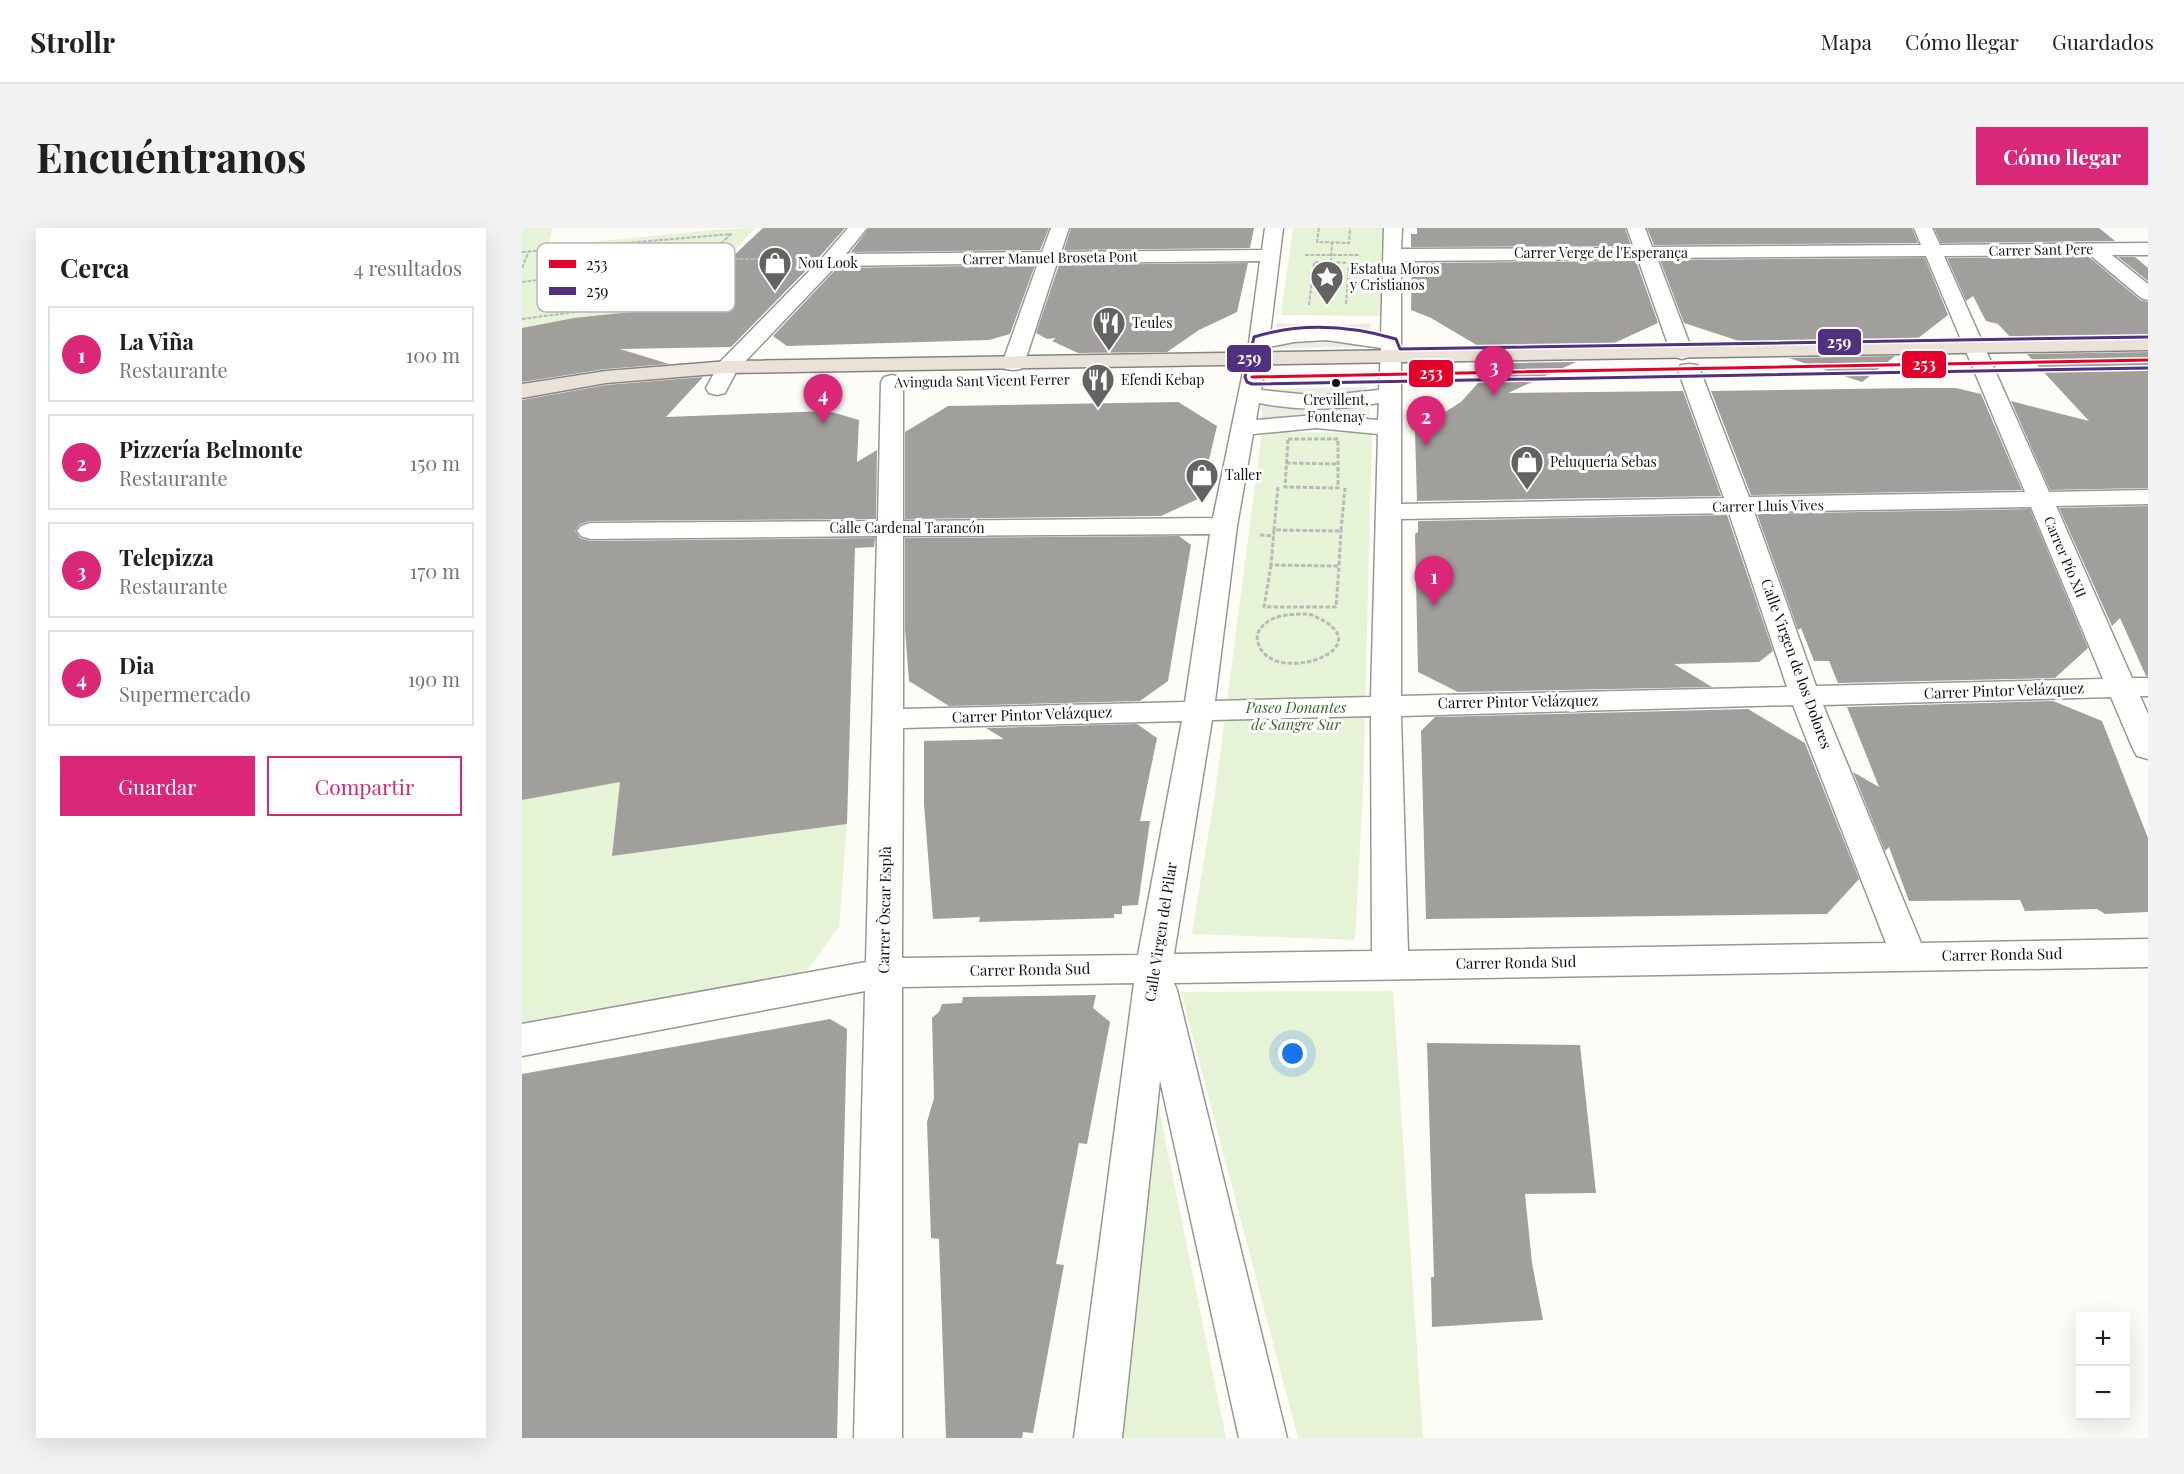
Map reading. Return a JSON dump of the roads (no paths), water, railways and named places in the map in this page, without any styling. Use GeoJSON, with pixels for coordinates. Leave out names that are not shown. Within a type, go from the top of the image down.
{"type":"FeatureCollection","features":[{"type":"Feature","properties":{"kind":"highway","name":"Avinguda Sant Vicent Ferrer"},"geometry":{"type":"LineString","coordinates":[[1979,356],[2148,344]]}},
{"type":"Feature","properties":{"kind":"highway","name":"Avinguda Sant Vicent Ferrer"},"geometry":{"type":"LineString","coordinates":[[522,391],[606,377],[728,367],[1013,364],[1391,368],[1979,356],[2148,360]]}},
{"type":"Feature","properties":{"kind":"highway","name":"Avinguda Sant Vicent Ferrer"},"geometry":{"type":"LineString","coordinates":[[522,404],[620,389],[717,388],[1254,368]]}},
{"type":"Feature","properties":{"kind":"street"},"geometry":{"type":"LineString","coordinates":[[717,388],[728,367],[831,260],[858,228]]}},
{"type":"Feature","properties":{"kind":"street"},"geometry":{"type":"LineString","coordinates":[[1013,364],[1060,228]]}},
{"type":"Feature","properties":{"kind":"street","name":"Calle Virgen del Pilar"},"geometry":{"type":"LineString","coordinates":[[1098,1438],[1154,968],[1199,710],[1224,526],[1244,429],[1274,228]]}},
{"type":"Feature","properties":{"kind":"street"},"geometry":{"type":"LineString","coordinates":[[1390,965],[1386,704],[1393,228]]}},
{"type":"Feature","properties":{"kind":"street","name":"Calle Virgen de los Dolores"},"geometry":{"type":"LineString","coordinates":[[1636,228],[1740,507],[1805,697],[1909,956]]}},
{"type":"Feature","properties":{"kind":"street","name":"Carrer Pío XII"},"geometry":{"type":"LineString","coordinates":[[1923,228],[2040,499],[2135,687],[2148,749]]}},
{"type":"Feature","properties":{"kind":"street","name":"Carrer Sant Pere"},"geometry":{"type":"LineString","coordinates":[[1933,252],[2148,249]]}},
{"type":"Feature","properties":{"kind":"street"},"geometry":{"type":"LineString","coordinates":[[2095,250],[2148,294]]}},
{"type":"Feature","properties":{"kind":"street","name":"Carrer Verge de l'Esperança"},"geometry":{"type":"LineString","coordinates":[[1391,255],[1933,252]]}},
{"type":"Feature","properties":{"kind":"street","name":"Carrer Manuel Broseta Pont"},"geometry":{"type":"LineString","coordinates":[[831,260],[1270,255]]}},
{"type":"Feature","properties":{"kind":"street"},"geometry":{"type":"LineString","coordinates":[[1262,317],[1315,322],[1390,318]]}},
{"type":"Feature","properties":{"kind":"street"},"geometry":{"type":"LineString","coordinates":[[1254,368],[1284,402],[1319,404],[1391,368]]}},
{"type":"Feature","properties":{"kind":"street","name":"Carrer Òscar Esplà"},"geometry":{"type":"LineString","coordinates":[[878,1438],[892,382]]}},
{"type":"Feature","properties":{"kind":"street"},"geometry":{"type":"LineString","coordinates":[[1244,429],[1317,419],[1352,422],[1389,429]]}},
{"type":"Feature","properties":{"kind":"street","name":"Carrer Lluis Vives"},"geometry":{"type":"LineString","coordinates":[[1388,512],[1740,507],[2148,497]]}},
{"type":"Feature","properties":{"kind":"street","name":"Calle Cardenal Tarancón"},"geometry":{"type":"LineString","coordinates":[[590,531],[1224,526]]}},
{"type":"Feature","properties":{"kind":"street","name":"Carrer Pintor Velázquez"},"geometry":{"type":"LineString","coordinates":[[888,719],[1386,704],[1805,697],[2135,687]]}},
{"type":"Feature","properties":{"kind":"street","name":"Carrer Ronda Sud"},"geometry":{"type":"LineString","coordinates":[[522,1040],[884,974],[2148,953]]}},
{"type":"Feature","properties":{"kind":"street"},"geometry":{"type":"LineString","coordinates":[[1154,968],[1263,1438]]}},
{"type":"Feature","properties":{"kind":"place","name":"Nou Look"},"geometry":{"type":"Point","coordinates":[775,292]}},
{"type":"Feature","properties":{"kind":"place","name":"Estatua Moros y Cristianos"},"geometry":{"type":"Point","coordinates":[1327,306]}},
{"type":"Feature","properties":{"kind":"place","name":"Teules"},"geometry":{"type":"Point","coordinates":[1109,352]}},
{"type":"Feature","properties":{"kind":"place","name":"Crevillent, Fontenay"},"geometry":{"type":"Point","coordinates":[1336,383]}},
{"type":"Feature","properties":{"kind":"place","name":"Telepizza"},"geometry":{"type":"Point","coordinates":[1494,396]}},
{"type":"Feature","properties":{"kind":"place","name":"Efendi Kebap"},"geometry":{"type":"Point","coordinates":[1098,409]}},
{"type":"Feature","properties":{"kind":"place","name":"Dia"},"geometry":{"type":"Point","coordinates":[823,424]}},
{"type":"Feature","properties":{"kind":"place","name":"Pizzería Belmonte"},"geometry":{"type":"Point","coordinates":[1426,446]}},
{"type":"Feature","properties":{"kind":"place","name":"Peluquería Sebas"},"geometry":{"type":"Point","coordinates":[1527,491]}},
{"type":"Feature","properties":{"kind":"place","name":"Taller"},"geometry":{"type":"Point","coordinates":[1202,504]}},
{"type":"Feature","properties":{"kind":"place","name":"La Viña"},"geometry":{"type":"Point","coordinates":[1434,606]}},
{"type":"Feature","properties":{"kind":"park label","name":"Paseo Donantes de Sangre Sur"},"geometry":{"type":"Point","coordinates":[1296,716]}}]}
